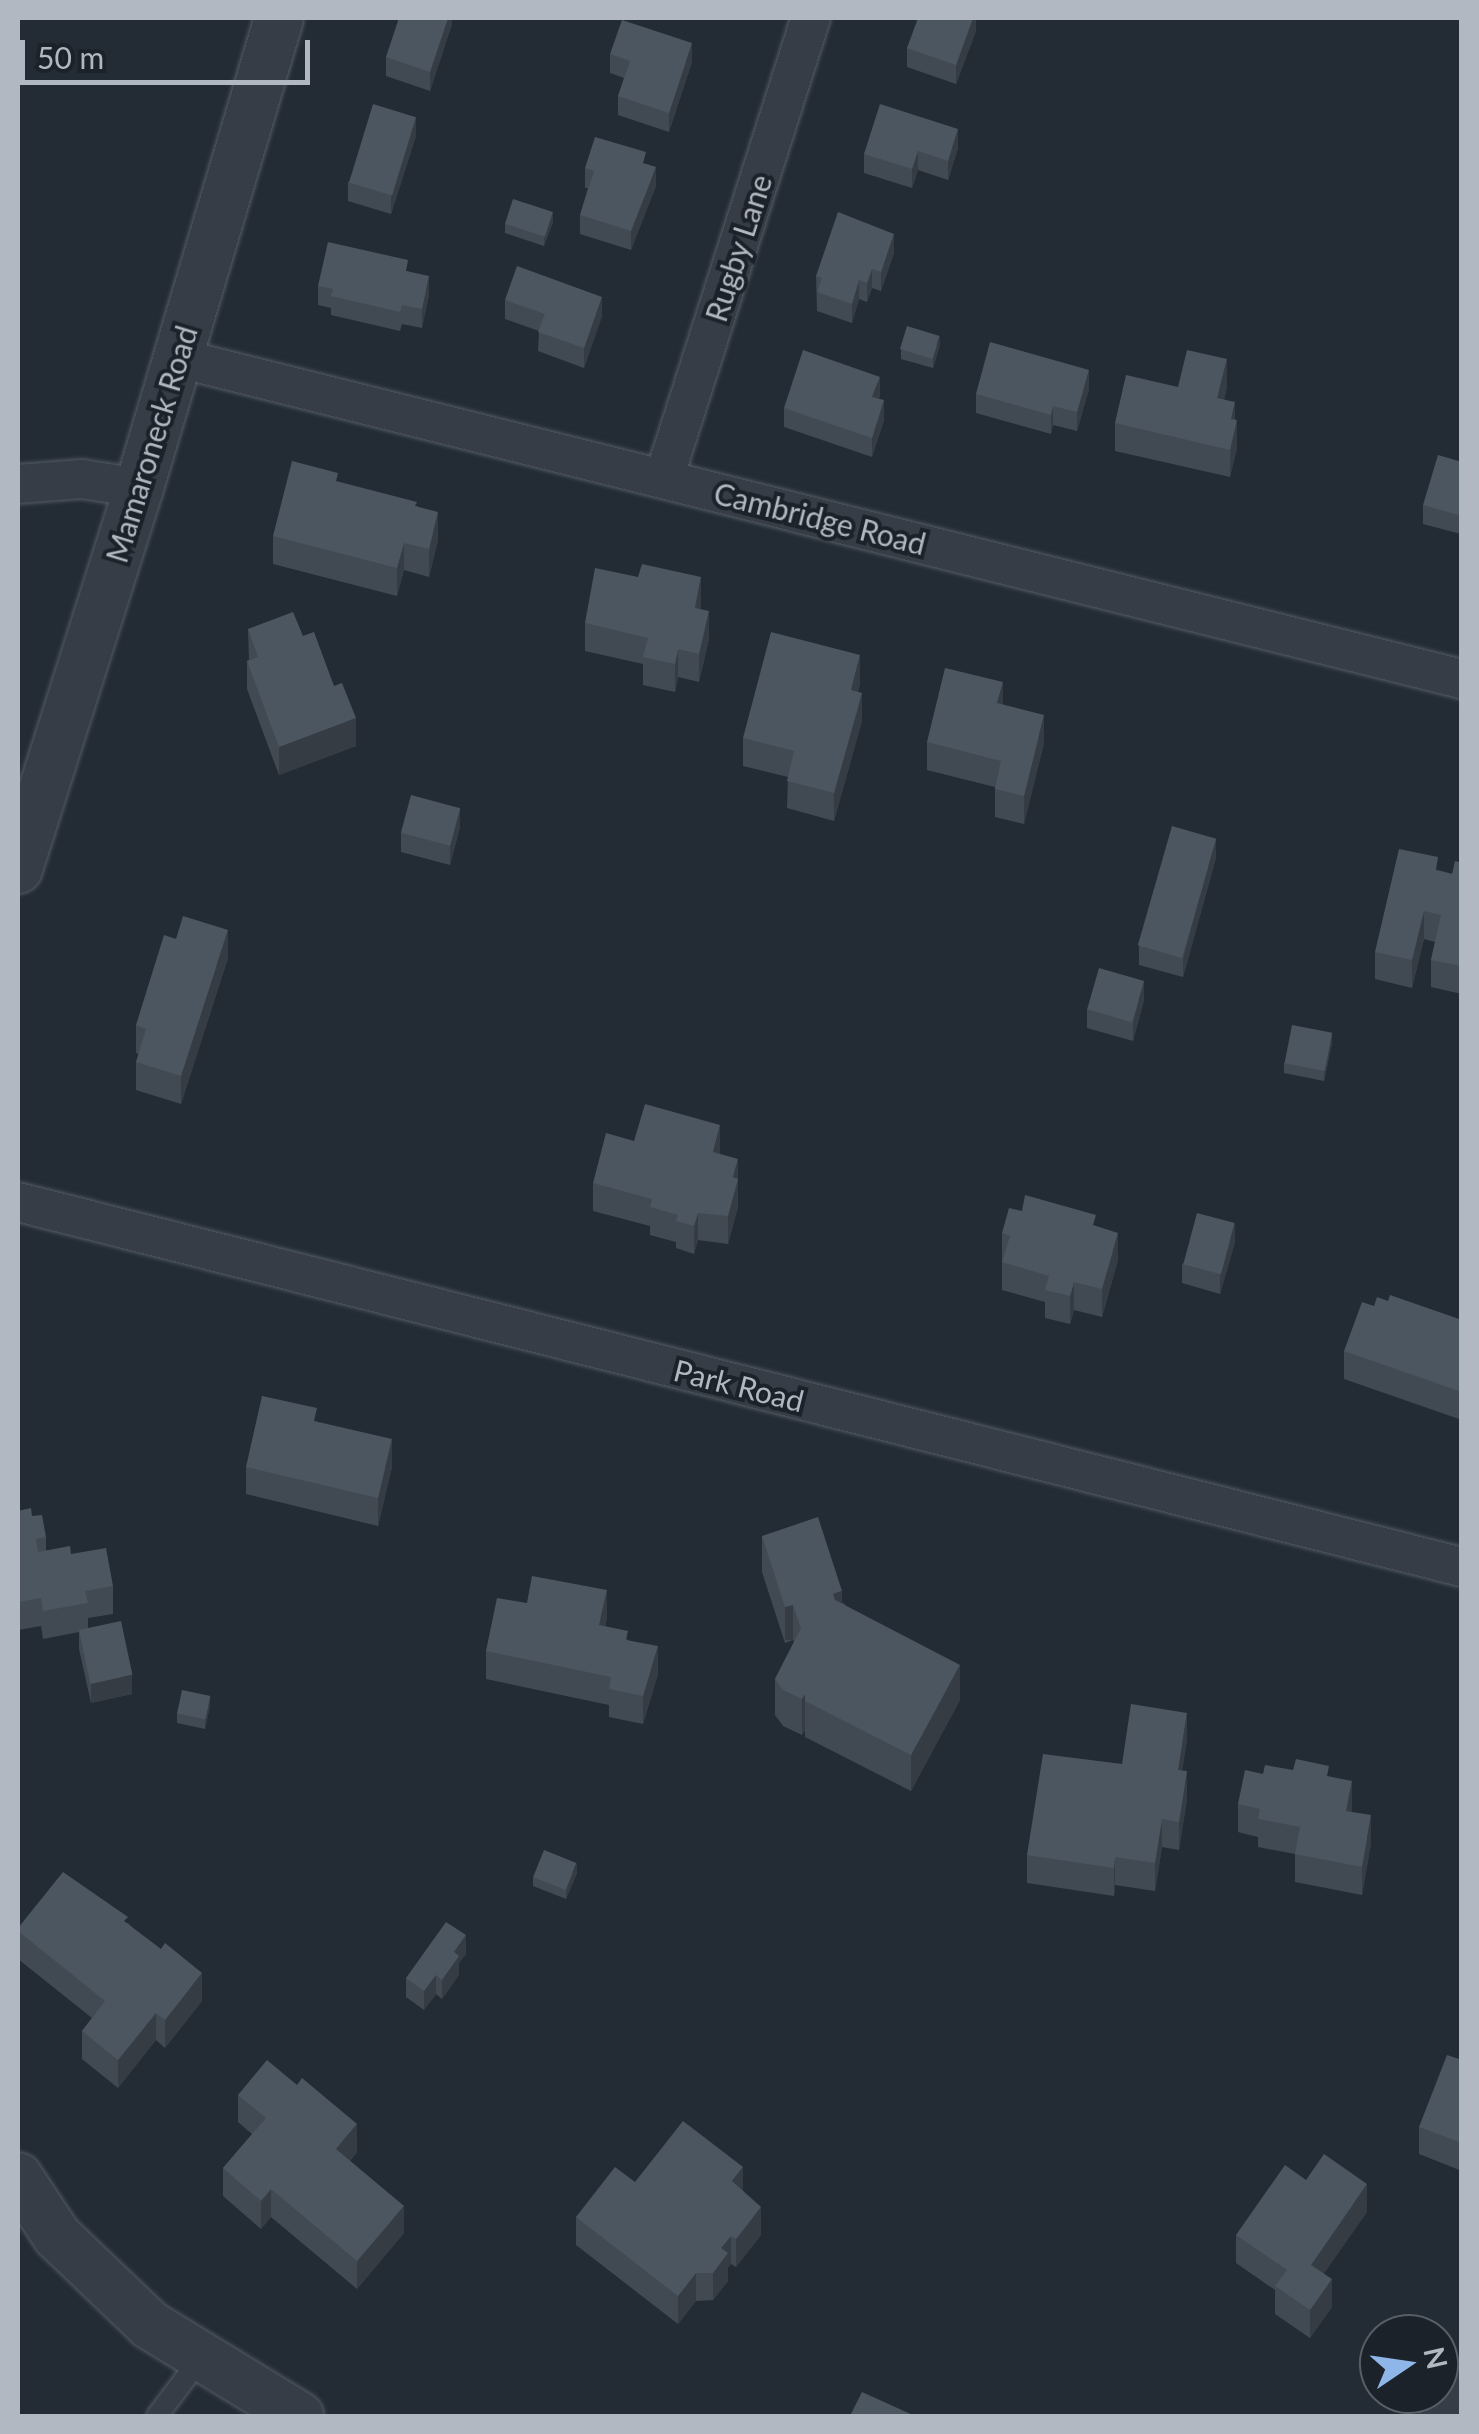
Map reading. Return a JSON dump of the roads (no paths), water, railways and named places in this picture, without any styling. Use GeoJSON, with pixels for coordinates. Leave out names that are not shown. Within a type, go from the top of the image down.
{"type":"FeatureCollection","features":[{"type":"Feature","properties":{"kind":"street","name":"Mamaroneck Road"},"geometry":{"type":"LineString","coordinates":[[18,869],[139,488],[279,18]]}},
{"type":"Feature","properties":{"kind":"street","name":"Rugby Lane"},"geometry":{"type":"LineString","coordinates":[[664,478],[811,18]]}},
{"type":"Feature","properties":{"kind":"street","name":"Cambridge Road"},"geometry":{"type":"LineString","coordinates":[[178,358],[1462,679]]}},
{"type":"Feature","properties":{"kind":"street"},"geometry":{"type":"LineString","coordinates":[[18,484],[82,479],[139,488]]}},
{"type":"Feature","properties":{"kind":"street","name":"Park Road"},"geometry":{"type":"LineString","coordinates":[[18,1202],[1462,1567]]}},
{"type":"Feature","properties":{"kind":"street"},"geometry":{"type":"LineString","coordinates":[[18,2178],[57,2236],[150,2326],[298,2416]]}},
{"type":"Feature","properties":{"kind":"street"},"geometry":{"type":"LineString","coordinates":[[1439,2416],[1462,2378]]}},
{"type":"Feature","properties":{"kind":"lane"},"geometry":{"type":"LineString","coordinates":[[157,2416],[200,2359]]}}]}
